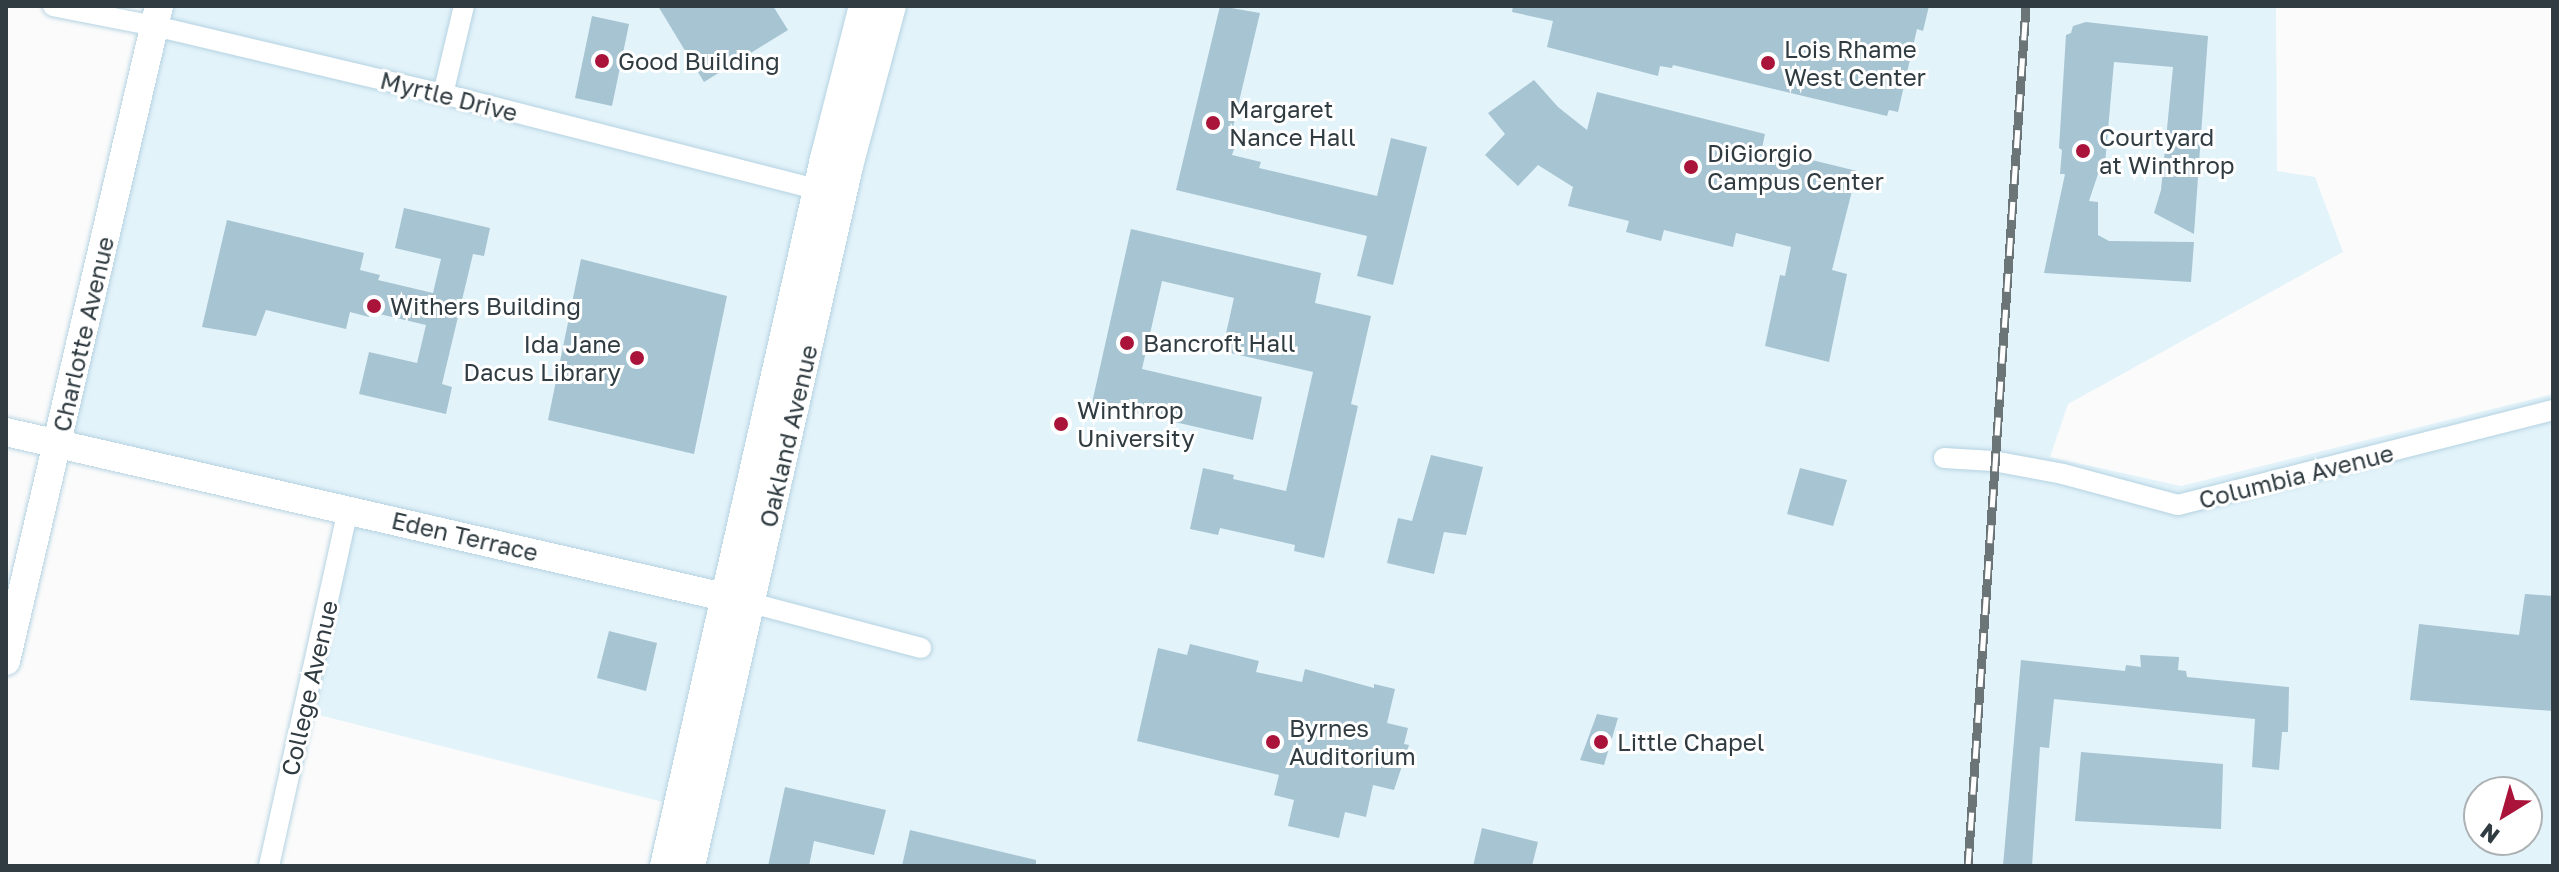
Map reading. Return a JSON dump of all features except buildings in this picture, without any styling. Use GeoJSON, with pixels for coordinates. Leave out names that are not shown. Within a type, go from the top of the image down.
{"type":"FeatureCollection","features":[{"type":"Feature","properties":{"kind":"main road","name":"Oakland Avenue"},"geometry":{"type":"LineString","coordinates":[[690,866],[740,600],[831,193],[864,6]]}},
{"type":"Feature","properties":{"kind":"main road","name":"Oakland Avenue"},"geometry":{"type":"LineString","coordinates":[[831,193],[891,6]]}},
{"type":"Feature","properties":{"kind":"main road","name":"Oakland Avenue"},"geometry":{"type":"LineString","coordinates":[[665,866],[740,600]]}},
{"type":"Feature","properties":{"kind":"street","name":"Myrtle Drive"},"geometry":{"type":"LineString","coordinates":[[53,6],[157,16],[443,94],[831,193]]}},
{"type":"Feature","properties":{"kind":"street"},"geometry":{"type":"LineString","coordinates":[[443,94],[464,6]]}},
{"type":"Feature","properties":{"kind":"street","name":"Charlotte Avenue"},"geometry":{"type":"LineString","coordinates":[[6,661],[157,16]]}},
{"type":"Feature","properties":{"kind":"street","name":"Columbia Avenue"},"geometry":{"type":"LineString","coordinates":[[1944,458],[1993,461],[2063,474],[2178,505],[2553,410]]}},
{"type":"Feature","properties":{"kind":"street","name":"Eden Terrace"},"geometry":{"type":"LineString","coordinates":[[6,432],[740,600],[921,648]]}},
{"type":"Feature","properties":{"kind":"street","name":"College Avenue"},"geometry":{"type":"LineString","coordinates":[[269,866],[348,510]]}},
{"type":"Feature","properties":{"kind":"shaded area","name":"Winthrop University"},"geometry":{"type":"Polygon","coordinates":[[[159,6],[2276,6],[2277,171],[2315,177],[2343,252],[2068,404],[2050,457],[2181,486],[2553,394],[2553,866],[648,866],[663,802],[303,711],[348,510],[57,444],[159,6]]]}},
{"type":"Feature","properties":{"kind":"railway"},"geometry":{"type":"LineString","coordinates":[[1968,866],[2026,6]]}},
{"type":"Feature","properties":{"kind":"place","name":"Good Building"},"geometry":{"type":"Point","coordinates":[602,61]}},
{"type":"Feature","properties":{"kind":"place","name":"Lois Rhame West Center"},"geometry":{"type":"Point","coordinates":[1768,63]}},
{"type":"Feature","properties":{"kind":"place","name":"Margaret Nance Hall"},"geometry":{"type":"Point","coordinates":[1213,123]}},
{"type":"Feature","properties":{"kind":"place","name":"Courtyard at Winthrop"},"geometry":{"type":"Point","coordinates":[2083,151]}},
{"type":"Feature","properties":{"kind":"place","name":"DiGiorgio Campus Center"},"geometry":{"type":"Point","coordinates":[1691,167]}},
{"type":"Feature","properties":{"kind":"place","name":"Withers Building"},"geometry":{"type":"Point","coordinates":[374,306]}},
{"type":"Feature","properties":{"kind":"place","name":"Bancroft Hall"},"geometry":{"type":"Point","coordinates":[1127,343]}},
{"type":"Feature","properties":{"kind":"place","name":"Ida Jane Dacus Library"},"geometry":{"type":"Point","coordinates":[637,358]}},
{"type":"Feature","properties":{"kind":"place","name":"Winthrop University"},"geometry":{"type":"Point","coordinates":[1061,424]}},
{"type":"Feature","properties":{"kind":"place","name":"Byrnes Auditorium"},"geometry":{"type":"Point","coordinates":[1273,742]}},
{"type":"Feature","properties":{"kind":"place","name":"Little Chapel"},"geometry":{"type":"Point","coordinates":[1601,742]}}]}
